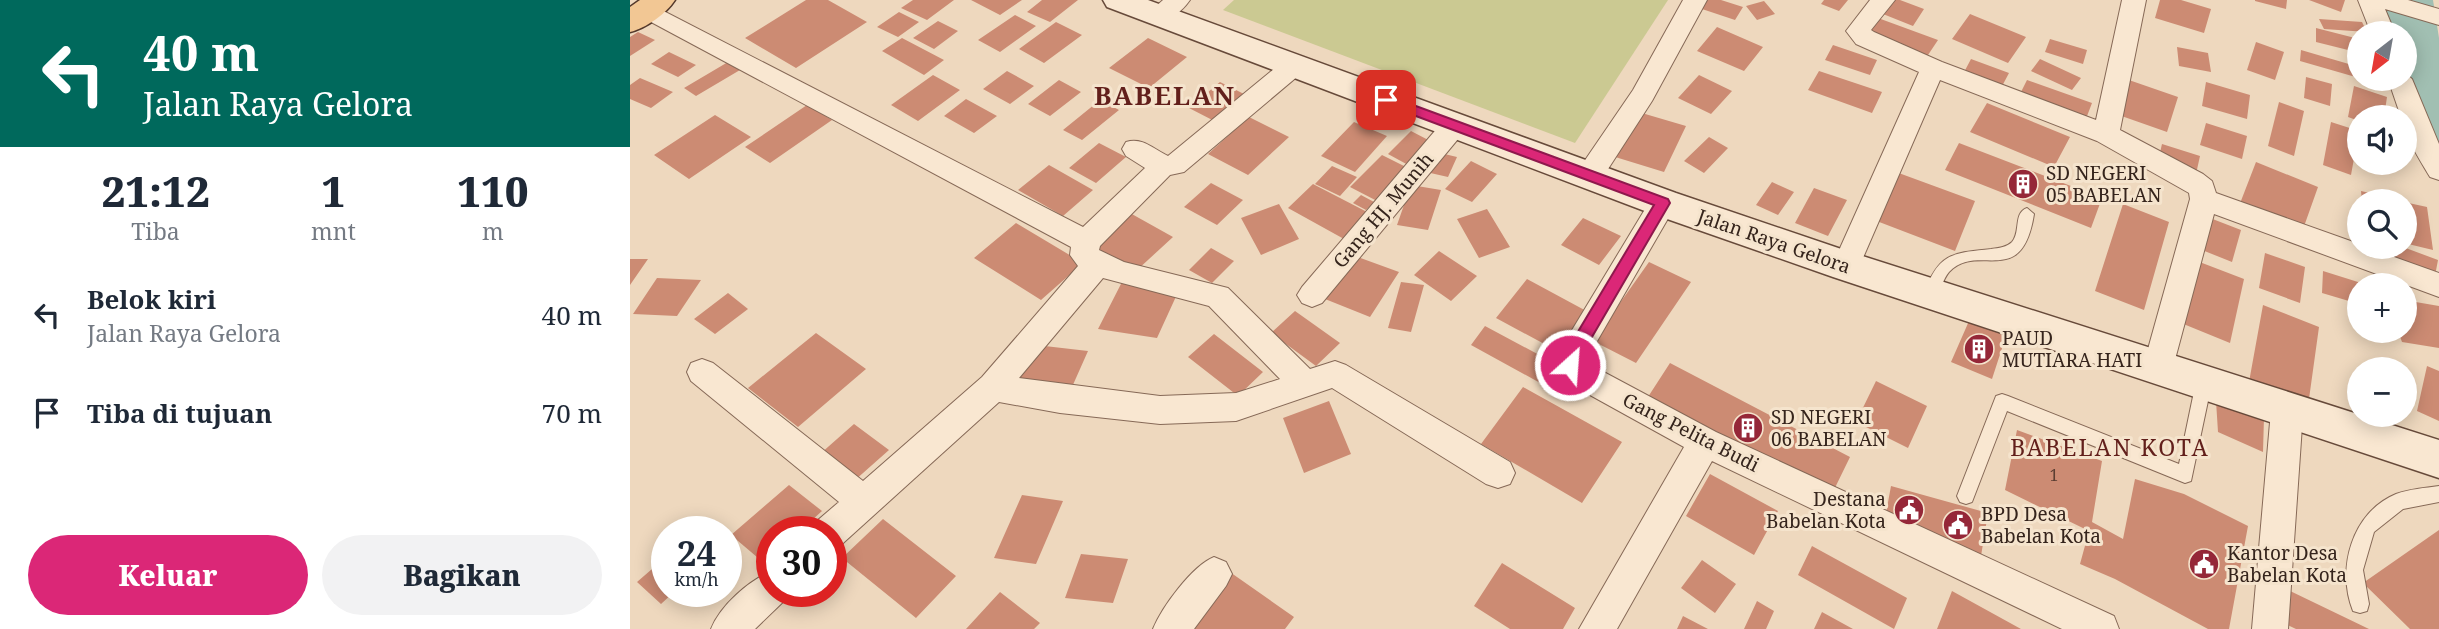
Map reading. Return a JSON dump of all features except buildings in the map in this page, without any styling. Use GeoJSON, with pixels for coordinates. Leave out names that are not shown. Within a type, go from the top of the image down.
{"type":"FeatureCollection","features":[{"type":"Feature","properties":{"kind":"street","name":"Jalan Raya Gelora"},"geometry":{"type":"LineString","coordinates":[[1118,0],[1168,7],[1295,65],[1663,203],[1846,266],[2439,459]]}},
{"type":"Feature","properties":{"kind":"street"},"geometry":{"type":"LineString","coordinates":[[1589,176],[1643,94],[1695,0]]}},
{"type":"Feature","properties":{"kind":"street"},"geometry":{"type":"LineString","coordinates":[[1883,0],[1858,32],[1861,36],[1933,68],[2106,134],[2202,188],[2204,199],[2158,367]]}},
{"type":"Feature","properties":{"kind":"street"},"geometry":{"type":"LineString","coordinates":[[2106,134],[2134,0]]}},
{"type":"Feature","properties":{"kind":"street"},"geometry":{"type":"LineString","coordinates":[[2370,0],[2378,21]]}},
{"type":"Feature","properties":{"kind":"street"},"geometry":{"type":"LineString","coordinates":[[2381,0],[2439,17]]}},
{"type":"Feature","properties":{"kind":"street"},"geometry":{"type":"LineString","coordinates":[[645,11],[1091,253],[1122,274],[1218,296],[1306,385]]}},
{"type":"Feature","properties":{"kind":"street"},"geometry":{"type":"LineString","coordinates":[[1135,149],[1163,166],[1175,165],[1189,157],[1295,65]]}},
{"type":"Feature","properties":{"kind":"street"},"geometry":{"type":"LineString","coordinates":[[1846,266],[1933,68]]}},
{"type":"Feature","properties":{"kind":"street"},"geometry":{"type":"LineString","coordinates":[[2404,91],[2418,128],[2439,170]]}},
{"type":"Feature","properties":{"kind":"street","name":"Gang HJ. Munih"},"geometry":{"type":"LineString","coordinates":[[1312,295],[1454,126]]}},
{"type":"Feature","properties":{"kind":"street"},"geometry":{"type":"LineString","coordinates":[[847,516],[993,387],[1091,253],[1163,166]]}},
{"type":"Feature","properties":{"kind":"street"},"geometry":{"type":"LineString","coordinates":[[2204,199],[2439,285]]}},
{"type":"Feature","properties":{"kind":"street","name":"Gang Pelita Budi"},"geometry":{"type":"LineString","coordinates":[[1663,203],[1569,360],[1572,370],[1705,442],[2101,629]]}},
{"type":"Feature","properties":{"kind":"street"},"geometry":{"type":"LineString","coordinates":[[702,372],[863,501]]}},
{"type":"Feature","properties":{"kind":"street"},"geometry":{"type":"LineString","coordinates":[[993,387],[1060,399],[1160,411],[1236,407],[1335,374],[1499,473]]}},
{"type":"Feature","properties":{"kind":"street"},"geometry":{"type":"LineString","coordinates":[[2270,629],[2287,411]]}},
{"type":"Feature","properties":{"kind":"street"},"geometry":{"type":"LineString","coordinates":[[1608,625],[1705,442]]}},
{"type":"Feature","properties":{"kind":"street"},"geometry":{"type":"LineString","coordinates":[[1171,629],[1214,574]]}},
{"type":"Feature","properties":{"kind":"street"},"geometry":{"type":"LineString","coordinates":[[729,629],[756,603]]}},
{"type":"Feature","properties":{"kind":"lane"},"geometry":{"type":"LineString","coordinates":[[1932,293],[1944,267],[1958,259],[1998,254],[2015,248],[2022,238],[2027,215]]}},
{"type":"Feature","properties":{"kind":"lane"},"geometry":{"type":"LineString","coordinates":[[1966,496],[2002,401],[2185,475],[2204,382]]}},
{"type":"Feature","properties":{"kind":"lane"},"geometry":{"type":"LineString","coordinates":[[2360,604],[2354,570],[2367,527],[2399,501],[2439,494]]}},
{"type":"Feature","properties":{"kind":"shaded area"},"geometry":{"type":"Polygon","coordinates":[[[1234,0],[1668,0],[1575,143],[1223,10],[1234,0]]]}},
{"type":"Feature","properties":{"kind":"waterway"},"geometry":{"type":"LineString","coordinates":[[2409,0],[2418,65],[2439,128]]}},
{"type":"Feature","properties":{"kind":"place","name":"SD NEGERI 05 BABELAN"},"geometry":{"type":"Point","coordinates":[2023,184]}},
{"type":"Feature","properties":{"kind":"place","name":"PAUD MUTIARA HATI"},"geometry":{"type":"Point","coordinates":[1979,349]}},
{"type":"Feature","properties":{"kind":"place","name":"SD NEGERI 06 BABELAN"},"geometry":{"type":"Point","coordinates":[1748,428]}},
{"type":"Feature","properties":{"kind":"place","name":"Destana Babelan Kota"},"geometry":{"type":"Point","coordinates":[1909,510]}},
{"type":"Feature","properties":{"kind":"place","name":"BPD Desa Babelan Kota"},"geometry":{"type":"Point","coordinates":[1958,525]}},
{"type":"Feature","properties":{"kind":"place","name":"Kantor Desa Babelan Kota"},"geometry":{"type":"Point","coordinates":[2204,564]}},
{"type":"Feature","properties":{"kind":"district","name":"BABELAN"},"geometry":{"type":"Point","coordinates":[1165,96]}},
{"type":"Feature","properties":{"kind":"district","name":"BABELAN KOTA"},"geometry":{"type":"Point","coordinates":[2110,448]}},
{"type":"Feature","properties":{"kind":"route"},"geometry":{"type":"LineString","coordinates":[[1386,100],[1663,203],[1569,360],[1570,365]]}}]}
